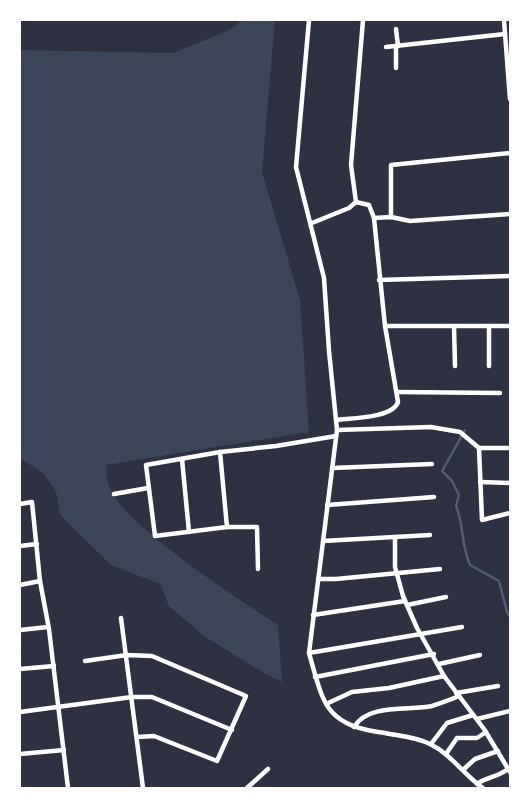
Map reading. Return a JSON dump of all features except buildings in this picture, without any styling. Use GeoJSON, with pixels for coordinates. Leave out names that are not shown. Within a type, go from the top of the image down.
{"type":"FeatureCollection","features":[{"type":"Feature","properties":{"kind":"street"},"geometry":{"type":"LineString","coordinates":[[310,20],[296,167],[312,223],[326,288],[328,351],[337,430],[309,653],[326,704],[334,716],[354,727],[414,738],[431,744],[464,769],[483,788]]}},
{"type":"Feature","properties":{"kind":"street"},"geometry":{"type":"LineString","coordinates":[[356,202],[351,165],[363,20]]}},
{"type":"Feature","properties":{"kind":"street"},"geometry":{"type":"LineString","coordinates":[[504,20],[508,48],[510,99]]}},
{"type":"Feature","properties":{"kind":"street"},"geometry":{"type":"LineString","coordinates":[[396,29],[396,68]]}},
{"type":"Feature","properties":{"kind":"street"},"geometry":{"type":"LineString","coordinates":[[386,47],[505,34]]}},
{"type":"Feature","properties":{"kind":"street"},"geometry":{"type":"LineString","coordinates":[[391,217],[391,165],[510,154]]}},
{"type":"Feature","properties":{"kind":"street"},"geometry":{"type":"LineString","coordinates":[[312,223],[348,208],[356,202],[369,205],[374,218],[379,280],[398,402],[393,411],[336,420]]}},
{"type":"Feature","properties":{"kind":"street"},"geometry":{"type":"LineString","coordinates":[[374,218],[391,217],[410,221],[510,214]]}},
{"type":"Feature","properties":{"kind":"street"},"geometry":{"type":"LineString","coordinates":[[379,280],[510,276]]}},
{"type":"Feature","properties":{"kind":"street"},"geometry":{"type":"LineString","coordinates":[[385,326],[510,326]]}},
{"type":"Feature","properties":{"kind":"street"},"geometry":{"type":"LineString","coordinates":[[454,326],[455,366]]}},
{"type":"Feature","properties":{"kind":"street"},"geometry":{"type":"LineString","coordinates":[[489,326],[489,366]]}},
{"type":"Feature","properties":{"kind":"street"},"geometry":{"type":"LineString","coordinates":[[396,392],[500,393]]}},
{"type":"Feature","properties":{"kind":"street"},"geometry":{"type":"LineString","coordinates":[[337,430],[431,427],[460,432],[479,448],[510,448]]}},
{"type":"Feature","properties":{"kind":"street"},"geometry":{"type":"LineString","coordinates":[[258,569],[257,527],[227,527],[155,536],[146,465],[220,452],[250,450],[336,436]]}},
{"type":"Feature","properties":{"kind":"street"},"geometry":{"type":"LineString","coordinates":[[479,448],[482,520],[510,514]]}},
{"type":"Feature","properties":{"kind":"street"},"geometry":{"type":"LineString","coordinates":[[220,452],[227,527]]}},
{"type":"Feature","properties":{"kind":"street"},"geometry":{"type":"LineString","coordinates":[[182,459],[189,532]]}},
{"type":"Feature","properties":{"kind":"street"},"geometry":{"type":"LineString","coordinates":[[332,468],[432,464]]}},
{"type":"Feature","properties":{"kind":"street"},"geometry":{"type":"LineString","coordinates":[[480,482],[510,483]]}},
{"type":"Feature","properties":{"kind":"street"},"geometry":{"type":"LineString","coordinates":[[114,494],[148,488]]}},
{"type":"Feature","properties":{"kind":"street"},"geometry":{"type":"LineString","coordinates":[[327,505],[434,498]]}},
{"type":"Feature","properties":{"kind":"street"},"geometry":{"type":"LineString","coordinates":[[20,504],[32,502],[40,581],[54,666],[68,788]]}},
{"type":"Feature","properties":{"kind":"street"},"geometry":{"type":"LineString","coordinates":[[323,541],[430,535]]}},
{"type":"Feature","properties":{"kind":"street"},"geometry":{"type":"LineString","coordinates":[[395,537],[397,574],[406,603],[420,633],[434,654],[444,676],[486,732],[509,771],[493,778],[485,778],[477,784]]}},
{"type":"Feature","properties":{"kind":"street"},"geometry":{"type":"LineString","coordinates":[[20,546],[37,544]]}},
{"type":"Feature","properties":{"kind":"street"},"geometry":{"type":"LineString","coordinates":[[318,579],[440,569]]}},
{"type":"Feature","properties":{"kind":"street"},"geometry":{"type":"LineString","coordinates":[[20,585],[40,581]]}},
{"type":"Feature","properties":{"kind":"street"},"geometry":{"type":"LineString","coordinates":[[313,615],[446,597]]}},
{"type":"Feature","properties":{"kind":"street"},"geometry":{"type":"LineString","coordinates":[[121,618],[143,788]]}},
{"type":"Feature","properties":{"kind":"street"},"geometry":{"type":"LineString","coordinates":[[20,630],[48,627]]}},
{"type":"Feature","properties":{"kind":"street"},"geometry":{"type":"LineString","coordinates":[[309,653],[462,627]]}},
{"type":"Feature","properties":{"kind":"street"},"geometry":{"type":"LineString","coordinates":[[316,677],[434,654]]}},
{"type":"Feature","properties":{"kind":"street"},"geometry":{"type":"LineString","coordinates":[[85,661],[126,655],[152,656],[246,696],[217,761],[154,736],[137,737]]}},
{"type":"Feature","properties":{"kind":"street"},"geometry":{"type":"LineString","coordinates":[[438,664],[480,655]]}},
{"type":"Feature","properties":{"kind":"street"},"geometry":{"type":"LineString","coordinates":[[20,669],[54,666]]}},
{"type":"Feature","properties":{"kind":"street"},"geometry":{"type":"LineString","coordinates":[[326,704],[352,692],[389,688],[444,676]]}},
{"type":"Feature","properties":{"kind":"street"},"geometry":{"type":"LineString","coordinates":[[354,727],[358,721],[367,715],[431,706],[457,694],[498,686]]}},
{"type":"Feature","properties":{"kind":"street"},"geometry":{"type":"LineString","coordinates":[[20,712],[132,697],[152,697],[232,730]]}},
{"type":"Feature","properties":{"kind":"street"},"geometry":{"type":"LineString","coordinates":[[477,719],[510,711]]}},
{"type":"Feature","properties":{"kind":"street"},"geometry":{"type":"LineString","coordinates":[[431,744],[447,724],[474,715]]}},
{"type":"Feature","properties":{"kind":"street"},"geometry":{"type":"LineString","coordinates":[[446,754],[457,738],[477,738],[486,732]]}},
{"type":"Feature","properties":{"kind":"street"},"geometry":{"type":"LineString","coordinates":[[20,754],[64,750]]}},
{"type":"Feature","properties":{"kind":"street"},"geometry":{"type":"LineString","coordinates":[[464,769],[475,759],[498,751]]}},
{"type":"Feature","properties":{"kind":"street"},"geometry":{"type":"LineString","coordinates":[[247,788],[268,769]]}},
{"type":"Feature","properties":{"kind":"shaded area"},"geometry":{"type":"Polygon","coordinates":[[[243,20],[275,20],[262,172],[300,300],[309,432],[106,465],[110,488],[120,504],[137,522],[212,581],[278,625],[282,682],[267,675],[204,636],[169,606],[160,584],[111,565],[60,515],[56,491],[43,473],[20,458],[20,50],[173,53],[229,30],[243,20]]]}},
{"type":"Feature","properties":{"kind":"waterway"},"geometry":{"type":"LineString","coordinates":[[465,430],[442,471],[452,481],[459,495],[456,506],[470,565],[499,581],[510,617]]}}]}
